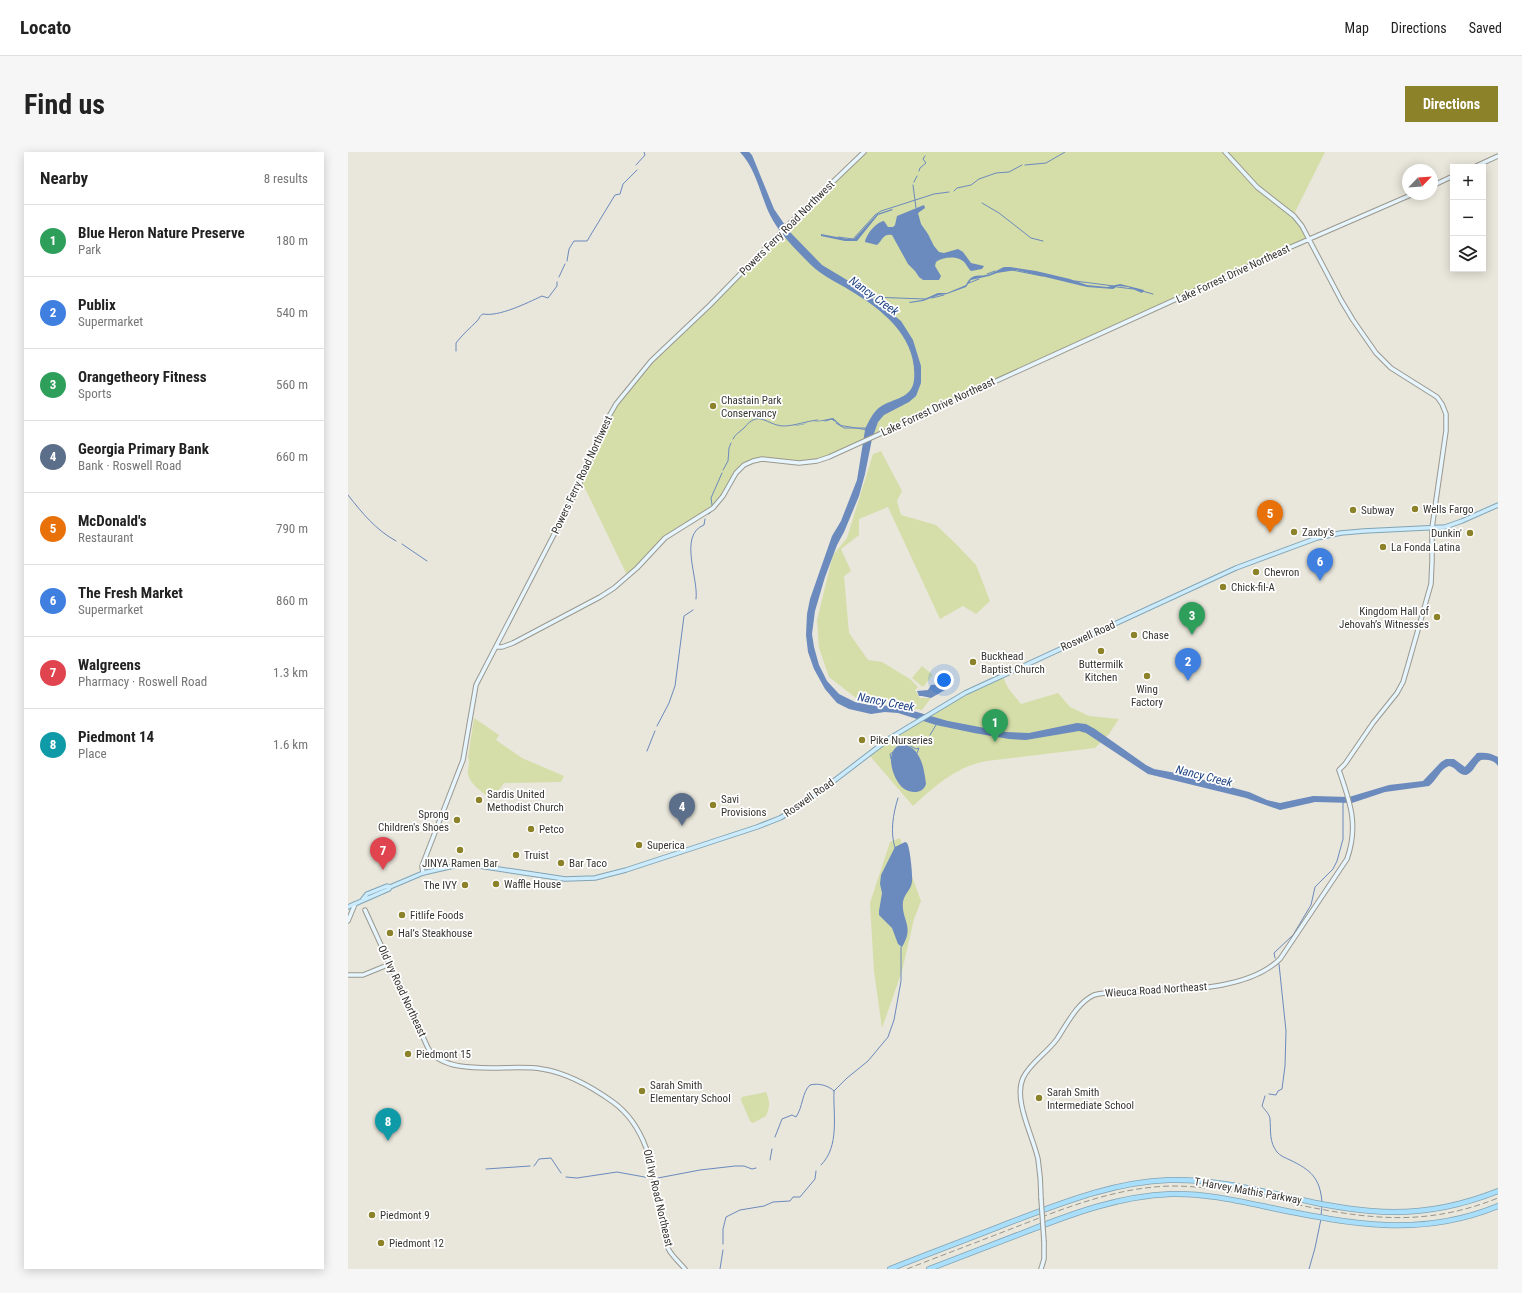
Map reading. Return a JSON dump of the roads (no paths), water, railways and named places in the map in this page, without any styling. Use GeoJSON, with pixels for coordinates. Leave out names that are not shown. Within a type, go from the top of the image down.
{"type":"FeatureCollection","features":[{"type":"Feature","properties":{"kind":"highway","name":"T Harvey Mathis Parkway"},"geometry":{"type":"LineString","coordinates":[[890,1269],[1061,1203],[1116,1187],[1158,1181],[1186,1180],[1214,1183],[1357,1210],[1400,1212],[1426,1211],[1458,1204],[1498,1191]]}},
{"type":"Feature","properties":{"kind":"highway","name":"T Harvey Mathis Parkway"},"geometry":{"type":"LineString","coordinates":[[929,1269],[1079,1212],[1132,1198],[1159,1195],[1186,1194],[1226,1199],[1329,1220],[1358,1224],[1400,1226],[1455,1220],[1498,1206]]}},
{"type":"Feature","properties":{"kind":"main road","name":"Roswell Road"},"geometry":{"type":"LineString","coordinates":[[348,907],[423,873],[445,867],[467,865],[560,878],[595,878],[623,871],[757,827],[785,815],[812,798],[867,755],[917,721],[966,693],[991,680],[1236,568],[1317,538],[1341,533],[1364,531],[1445,527],[1462,522],[1498,504]]}},
{"type":"Feature","properties":{"kind":"street","name":"Powers Ferry Road Northwest"},"geometry":{"type":"LineString","coordinates":[[423,873],[422,866],[463,760],[476,685],[577,490],[608,418],[616,404],[651,361],[710,305],[864,152]]}},
{"type":"Feature","properties":{"kind":"street"},"geometry":{"type":"LineString","coordinates":[[1225,152],[1257,187],[1294,216],[1302,226],[1352,320],[1378,357],[1398,373],[1434,394],[1443,406],[1446,414],[1446,431],[1432,528]]}},
{"type":"Feature","properties":{"kind":"street"},"geometry":{"type":"LineString","coordinates":[[1481,164],[1498,156]]}},
{"type":"Feature","properties":{"kind":"street"},"geometry":{"type":"LineString","coordinates":[[1438,183],[1450,177]]}},
{"type":"Feature","properties":{"kind":"street","name":"Lake Forrest Drive Northeast"},"geometry":{"type":"LineString","coordinates":[[496,647],[502,647],[513,642],[600,597],[614,588],[665,538],[713,508],[723,496],[736,473],[744,465],[762,459],[791,463],[812,462],[829,457],[1309,239],[1402,199]]}},
{"type":"Feature","properties":{"kind":"street","name":"Wieuca Road Northeast"},"geometry":{"type":"LineString","coordinates":[[1042,1269],[1044,1259],[1044,1242],[1038,1158],[1022,1105],[1021,1087],[1026,1073],[1054,1043],[1078,1008],[1090,997],[1098,994],[1224,985],[1268,969],[1284,954],[1347,859],[1354,833],[1352,814],[1339,770],[1397,693],[1403,682],[1431,584],[1432,528]]}},
{"type":"Feature","properties":{"kind":"street"},"geometry":{"type":"LineString","coordinates":[[348,921],[355,904]]}},
{"type":"Feature","properties":{"kind":"street","name":"Old Ivy Road Northeast"},"geometry":{"type":"LineString","coordinates":[[365,910],[428,1048],[433,1055],[447,1063],[473,1067],[527,1067],[554,1071],[587,1086],[625,1111],[638,1127],[649,1156],[669,1250],[685,1269]]}},
{"type":"Feature","properties":{"kind":"street"},"geometry":{"type":"LineString","coordinates":[[348,975],[363,975],[390,964]]}},
{"type":"Feature","properties":{"kind":"water"},"geometry":{"type":"Polygon","coordinates":[[[740,152],[749,152],[752,155],[774,209],[789,231],[822,265],[857,286],[901,321],[913,340],[921,366],[921,383],[916,396],[909,402],[884,415],[878,422],[872,439],[859,496],[837,545],[825,577],[815,611],[812,634],[819,665],[827,681],[839,694],[855,702],[869,705],[896,706],[948,721],[1006,732],[1029,733],[1077,723],[1086,724],[1154,769],[1181,774],[1249,792],[1267,800],[1280,803],[1313,796],[1349,797],[1389,785],[1423,781],[1441,762],[1446,759],[1454,759],[1465,767],[1477,753],[1488,753],[1498,757],[1498,766],[1491,760],[1481,760],[1471,772],[1463,775],[1449,766],[1443,770],[1429,786],[1385,792],[1352,803],[1315,802],[1280,810],[1246,798],[1148,774],[1086,733],[1079,731],[1026,740],[1009,739],[936,725],[898,713],[885,712],[871,714],[849,709],[837,703],[825,689],[814,669],[808,652],[806,635],[807,614],[810,599],[832,536],[841,521],[857,480],[865,430],[841,426],[832,419],[813,422],[833,418],[841,425],[865,429],[875,411],[885,404],[906,395],[910,391],[914,380],[914,365],[904,338],[886,316],[875,307],[815,268],[783,235],[766,207],[750,166],[740,152]]]}},
{"type":"Feature","properties":{"kind":"water"},"geometry":{"type":"Polygon","coordinates":[[[924,205],[925,208],[918,213],[921,224],[939,252],[944,253],[958,249],[963,252],[971,263],[984,266],[982,269],[971,271],[962,260],[946,258],[936,262],[935,266],[941,276],[939,280],[923,280],[908,264],[892,235],[885,236],[877,245],[865,242],[869,233],[881,222],[884,221],[888,227],[893,227],[897,216],[924,205]]]}},
{"type":"Feature","properties":{"kind":"water"},"geometry":{"type":"Polygon","coordinates":[[[892,209],[893,210],[878,215],[857,241],[845,241],[821,236],[821,234],[854,239],[877,214],[892,209]]]}},
{"type":"Feature","properties":{"kind":"water"},"geometry":{"type":"Polygon","coordinates":[[[1004,267],[1036,271],[1070,279],[1087,285],[1107,287],[1120,284],[1144,290],[1142,293],[1128,287],[1118,286],[1113,289],[1087,287],[1016,270],[971,280],[966,287],[947,294],[939,295],[923,301],[909,302],[922,300],[938,293],[947,293],[966,285],[974,276],[988,275],[1004,267]]]}},
{"type":"Feature","properties":{"kind":"water"},"geometry":{"type":"Polygon","coordinates":[[[947,683],[945,690],[931,698],[919,696],[917,691],[928,690],[931,685],[947,683]]]}},
{"type":"Feature","properties":{"kind":"water"},"geometry":{"type":"Polygon","coordinates":[[[903,744],[909,746],[918,754],[923,765],[926,784],[920,791],[913,792],[903,788],[899,784],[893,772],[891,758],[893,752],[897,747],[903,744]]]}},
{"type":"Feature","properties":{"kind":"water"},"geometry":{"type":"Polygon","coordinates":[[[905,842],[907,843],[909,850],[912,879],[911,885],[903,902],[904,914],[908,928],[906,940],[902,947],[898,944],[892,928],[879,915],[879,911],[882,893],[880,884],[881,875],[895,847],[905,842]]]}},
{"type":"Feature","properties":{"kind":"waterway"},"geometry":{"type":"LineString","coordinates":[[636,165],[645,155],[644,152]]}},
{"type":"Feature","properties":{"kind":"waterway"},"geometry":{"type":"LineString","coordinates":[[1025,165],[1046,163],[1065,152]]}},
{"type":"Feature","properties":{"kind":"waterway"},"geometry":{"type":"LineString","coordinates":[[919,171],[920,168],[926,163],[923,159],[925,156]]}},
{"type":"Feature","properties":{"kind":"waterway"},"geometry":{"type":"LineString","coordinates":[[954,191],[957,188],[971,185],[979,179],[996,173],[1009,172],[1022,165]]}},
{"type":"Feature","properties":{"kind":"waterway"},"geometry":{"type":"LineString","coordinates":[[567,261],[569,249],[574,241],[587,241],[615,195],[620,194],[623,184],[637,170]]}},
{"type":"Feature","properties":{"kind":"waterway"},"geometry":{"type":"LineString","coordinates":[[914,182],[917,176]]}},
{"type":"Feature","properties":{"kind":"waterway"},"geometry":{"type":"LineString","coordinates":[[913,185],[916,208]]}},
{"type":"Feature","properties":{"kind":"waterway"},"geometry":{"type":"LineString","coordinates":[[838,237],[853,239],[875,215],[881,211],[934,194],[949,192]]}},
{"type":"Feature","properties":{"kind":"waterway"},"geometry":{"type":"LineString","coordinates":[[982,203],[999,213],[1031,238],[1043,241]]}},
{"type":"Feature","properties":{"kind":"waterway"},"geometry":{"type":"LineString","coordinates":[[559,277],[565,264]]}},
{"type":"Feature","properties":{"kind":"waterway"},"geometry":{"type":"LineString","coordinates":[[1012,270],[1042,276]]}},
{"type":"Feature","properties":{"kind":"waterway"},"geometry":{"type":"LineString","coordinates":[[987,274],[995,271]]}},
{"type":"Feature","properties":{"kind":"waterway"},"geometry":{"type":"LineString","coordinates":[[969,283],[979,279]]}},
{"type":"Feature","properties":{"kind":"waterway"},"geometry":{"type":"LineString","coordinates":[[1075,281],[1114,286]]}},
{"type":"Feature","properties":{"kind":"waterway"},"geometry":{"type":"LineString","coordinates":[[456,351],[456,343],[480,316],[483,314],[497,313],[521,306],[542,296],[548,298],[557,286],[557,282]]}},
{"type":"Feature","properties":{"kind":"waterway"},"geometry":{"type":"LineString","coordinates":[[1117,287],[1133,289]]}},
{"type":"Feature","properties":{"kind":"waterway"},"geometry":{"type":"LineString","coordinates":[[1142,291],[1153,294]]}},
{"type":"Feature","properties":{"kind":"waterway"},"geometry":{"type":"LineString","coordinates":[[932,298],[944,295]]}},
{"type":"Feature","properties":{"kind":"waterway","name":"Nancy Creek"},"geometry":{"type":"LineString","coordinates":[[870,297],[925,299]]}},
{"type":"Feature","properties":{"kind":"waterway"},"geometry":{"type":"LineString","coordinates":[[733,439],[736,434],[749,422],[758,419],[783,426],[818,420]]}},
{"type":"Feature","properties":{"kind":"waterway"},"geometry":{"type":"LineString","coordinates":[[825,421],[832,419],[834,421]]}},
{"type":"Feature","properties":{"kind":"waterway"},"geometry":{"type":"LineString","coordinates":[[836,423],[844,428],[866,428]]}},
{"type":"Feature","properties":{"kind":"waterway"},"geometry":{"type":"LineString","coordinates":[[723,470],[728,461],[731,443]]}},
{"type":"Feature","properties":{"kind":"waterway"},"geometry":{"type":"LineString","coordinates":[[712,505],[711,498],[722,473]]}},
{"type":"Feature","properties":{"kind":"waterway"},"geometry":{"type":"LineString","coordinates":[[348,495],[364,515],[382,532],[396,541]]}},
{"type":"Feature","properties":{"kind":"waterway"},"geometry":{"type":"LineString","coordinates":[[696,599],[691,558],[692,538],[696,530],[704,525],[705,519]]}},
{"type":"Feature","properties":{"kind":"waterway"},"geometry":{"type":"LineString","coordinates":[[402,544],[427,561]]}},
{"type":"Feature","properties":{"kind":"waterway"},"geometry":{"type":"LineString","coordinates":[[657,726],[669,703],[675,686],[684,616],[693,610]]}},
{"type":"Feature","properties":{"kind":"waterway"},"geometry":{"type":"LineString","coordinates":[[930,735],[936,725]]}},
{"type":"Feature","properties":{"kind":"waterway"},"geometry":{"type":"LineString","coordinates":[[647,751],[655,731]]}},
{"type":"Feature","properties":{"kind":"waterway"},"geometry":{"type":"LineString","coordinates":[[901,745],[907,744],[916,749],[919,748],[917,753]]}},
{"type":"Feature","properties":{"kind":"waterway"},"geometry":{"type":"LineString","coordinates":[[891,759],[890,754],[893,752]]}},
{"type":"Feature","properties":{"kind":"waterway"},"geometry":{"type":"LineString","coordinates":[[895,848],[893,842],[893,823],[898,798]]}},
{"type":"Feature","properties":{"kind":"waterway"},"geometry":{"type":"LineString","coordinates":[[1275,958],[1274,953],[1293,935],[1311,905],[1315,887],[1333,869],[1337,861],[1343,839],[1343,802]]}},
{"type":"Feature","properties":{"kind":"waterway"},"geometry":{"type":"LineString","coordinates":[[821,1165],[831,1149],[833,1140],[834,1091],[868,1061],[888,1037],[894,1020],[901,981],[901,947]]}},
{"type":"Feature","properties":{"kind":"waterway"},"geometry":{"type":"LineString","coordinates":[[1269,1094],[1276,1095],[1278,1091],[1282,1089],[1285,1066],[1286,1031],[1279,964]]}},
{"type":"Feature","properties":{"kind":"waterway"},"geometry":{"type":"LineString","coordinates":[[775,1137],[782,1119],[792,1115],[796,1117],[805,1092],[810,1085],[823,1085],[834,1091]]}},
{"type":"Feature","properties":{"kind":"waterway"},"geometry":{"type":"LineString","coordinates":[[1265,1096],[1262,1106],[1270,1117],[1271,1136],[1274,1148],[1283,1157],[1309,1171],[1317,1181],[1322,1202]]}},
{"type":"Feature","properties":{"kind":"waterway"},"geometry":{"type":"LineString","coordinates":[[770,1160],[772,1149]]}},
{"type":"Feature","properties":{"kind":"waterway"},"geometry":{"type":"LineString","coordinates":[[534,1166],[539,1159],[551,1158],[561,1173]]}},
{"type":"Feature","properties":{"kind":"waterway"},"geometry":{"type":"LineString","coordinates":[[486,1169],[530,1166]]}},
{"type":"Feature","properties":{"kind":"waterway"},"geometry":{"type":"LineString","coordinates":[[658,1178],[700,1170],[735,1166],[744,1166],[752,1169],[756,1168]]}},
{"type":"Feature","properties":{"kind":"waterway"},"geometry":{"type":"LineString","coordinates":[[723,1244],[723,1229],[726,1217],[740,1210],[764,1206],[773,1202],[790,1201],[793,1197],[800,1197],[815,1179],[816,1171]]}},
{"type":"Feature","properties":{"kind":"waterway"},"geometry":{"type":"LineString","coordinates":[[566,1177],[577,1178],[617,1172],[650,1178]]}},
{"type":"Feature","properties":{"kind":"waterway"},"geometry":{"type":"LineString","coordinates":[[1321,1216],[1322,1205]]}},
{"type":"Feature","properties":{"kind":"waterway"},"geometry":{"type":"LineString","coordinates":[[1309,1269],[1321,1219]]}},
{"type":"Feature","properties":{"kind":"waterway"},"geometry":{"type":"LineString","coordinates":[[720,1269],[723,1250]]}},
{"type":"Feature","properties":{"kind":"railway"},"geometry":{"type":"LineString","coordinates":[[907,1269],[1076,1205],[1114,1194],[1152,1187],[1185,1186],[1224,1190],[1333,1211],[1387,1217],[1414,1217],[1441,1214],[1469,1208],[1498,1198]]}},
{"type":"Feature","properties":{"kind":"place","name":"Chastain Park Conservancy"},"geometry":{"type":"Point","coordinates":[713,406]}},
{"type":"Feature","properties":{"kind":"place","name":"Wells Fargo"},"geometry":{"type":"Point","coordinates":[1415,509]}},
{"type":"Feature","properties":{"kind":"place","name":"Subway"},"geometry":{"type":"Point","coordinates":[1353,510]}},
{"type":"Feature","properties":{"kind":"place","name":"Zaxby's"},"geometry":{"type":"Point","coordinates":[1294,532]}},
{"type":"Feature","properties":{"kind":"place","name":"McDonald's"},"geometry":{"type":"Point","coordinates":[1270,533]}},
{"type":"Feature","properties":{"kind":"place","name":"Dunkin'"},"geometry":{"type":"Point","coordinates":[1470,533]}},
{"type":"Feature","properties":{"kind":"place","name":"La Fonda Latina"},"geometry":{"type":"Point","coordinates":[1383,547]}},
{"type":"Feature","properties":{"kind":"place","name":"Chevron"},"geometry":{"type":"Point","coordinates":[1256,572]}},
{"type":"Feature","properties":{"kind":"place","name":"The Fresh Market"},"geometry":{"type":"Point","coordinates":[1320,581]}},
{"type":"Feature","properties":{"kind":"place","name":"Chick-fil-A"},"geometry":{"type":"Point","coordinates":[1223,587]}},
{"type":"Feature","properties":{"kind":"place","name":"Kingdom Hall of Jehovah’s Witnesses"},"geometry":{"type":"Point","coordinates":[1437,617]}},
{"type":"Feature","properties":{"kind":"place","name":"Chase"},"geometry":{"type":"Point","coordinates":[1134,635]}},
{"type":"Feature","properties":{"kind":"place","name":"Orangetheory Fitness"},"geometry":{"type":"Point","coordinates":[1192,635]}},
{"type":"Feature","properties":{"kind":"place","name":"Buttermilk Kitchen"},"geometry":{"type":"Point","coordinates":[1101,651]}},
{"type":"Feature","properties":{"kind":"place","name":"Buckhead Baptist Church"},"geometry":{"type":"Point","coordinates":[973,662]}},
{"type":"Feature","properties":{"kind":"place","name":"Wing Factory"},"geometry":{"type":"Point","coordinates":[1147,676]}},
{"type":"Feature","properties":{"kind":"place","name":"Publix"},"geometry":{"type":"Point","coordinates":[1188,681]}},
{"type":"Feature","properties":{"kind":"place","name":"Pike Nurseries"},"geometry":{"type":"Point","coordinates":[862,740]}},
{"type":"Feature","properties":{"kind":"place","name":"Blue Heron Nature Preserve"},"geometry":{"type":"Point","coordinates":[995,742]}},
{"type":"Feature","properties":{"kind":"place","name":"Sardis United Methodist Church"},"geometry":{"type":"Point","coordinates":[479,800]}},
{"type":"Feature","properties":{"kind":"place","name":"Savi Provisions"},"geometry":{"type":"Point","coordinates":[713,805]}},
{"type":"Feature","properties":{"kind":"place","name":"Sprong Children's Shoes"},"geometry":{"type":"Point","coordinates":[457,820]}},
{"type":"Feature","properties":{"kind":"place","name":"Georgia Primary Bank"},"geometry":{"type":"Point","coordinates":[682,826]}},
{"type":"Feature","properties":{"kind":"place","name":"Petco"},"geometry":{"type":"Point","coordinates":[531,829]}},
{"type":"Feature","properties":{"kind":"place","name":"Superica"},"geometry":{"type":"Point","coordinates":[639,845]}},
{"type":"Feature","properties":{"kind":"place","name":"JINYA Ramen Bar"},"geometry":{"type":"Point","coordinates":[460,850]}},
{"type":"Feature","properties":{"kind":"place","name":"Truist"},"geometry":{"type":"Point","coordinates":[516,855]}},
{"type":"Feature","properties":{"kind":"place","name":"Bar Taco"},"geometry":{"type":"Point","coordinates":[561,863]}},
{"type":"Feature","properties":{"kind":"place","name":"Walgreens"},"geometry":{"type":"Point","coordinates":[383,870]}},
{"type":"Feature","properties":{"kind":"place","name":"Waffle House"},"geometry":{"type":"Point","coordinates":[496,884]}},
{"type":"Feature","properties":{"kind":"place","name":"The IVY"},"geometry":{"type":"Point","coordinates":[465,885]}},
{"type":"Feature","properties":{"kind":"place","name":"Fitlife Foods"},"geometry":{"type":"Point","coordinates":[402,915]}},
{"type":"Feature","properties":{"kind":"place","name":"Hal’s Steakhouse"},"geometry":{"type":"Point","coordinates":[390,933]}},
{"type":"Feature","properties":{"kind":"place","name":"Piedmont 15"},"geometry":{"type":"Point","coordinates":[408,1054]}},
{"type":"Feature","properties":{"kind":"place","name":"Sarah Smith Elementary School"},"geometry":{"type":"Point","coordinates":[642,1091]}},
{"type":"Feature","properties":{"kind":"place","name":"Sarah Smith Intermediate School"},"geometry":{"type":"Point","coordinates":[1039,1098]}},
{"type":"Feature","properties":{"kind":"place","name":"Piedmont 14"},"geometry":{"type":"Point","coordinates":[388,1141]}},
{"type":"Feature","properties":{"kind":"place","name":"Piedmont 9"},"geometry":{"type":"Point","coordinates":[372,1215]}},
{"type":"Feature","properties":{"kind":"place","name":"Piedmont 12"},"geometry":{"type":"Point","coordinates":[381,1243]}}]}
